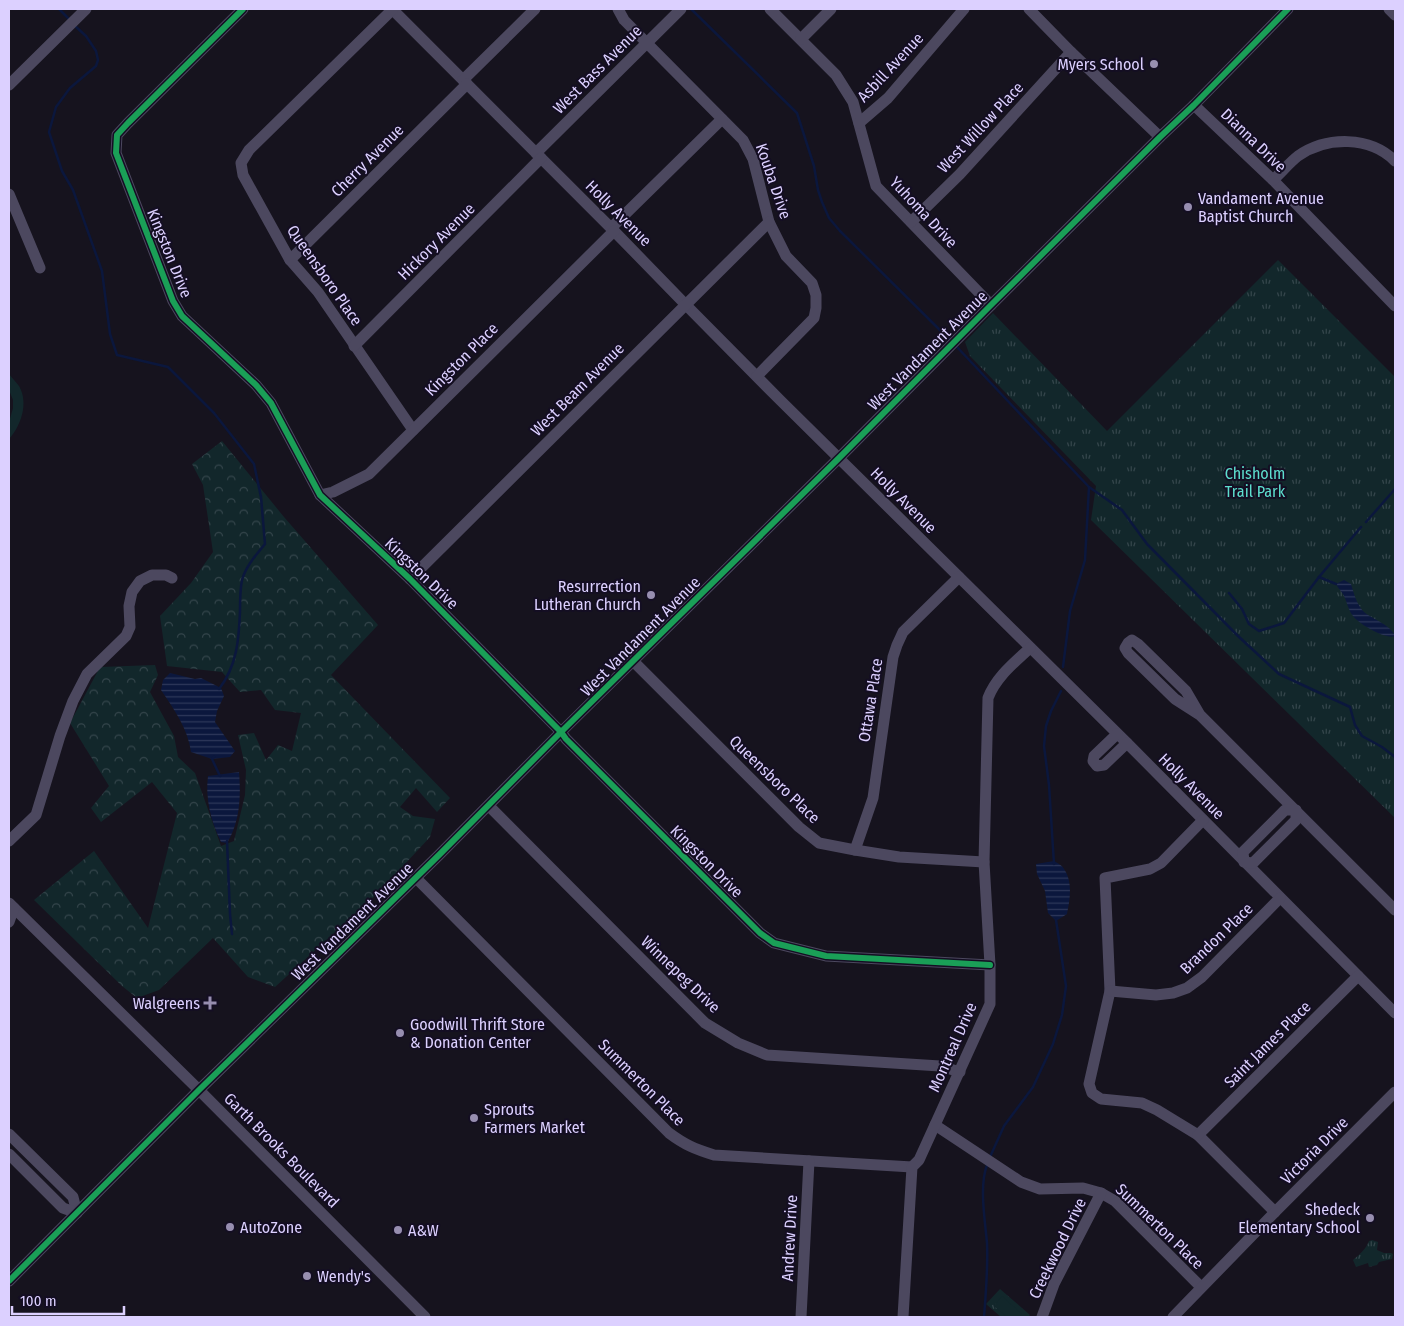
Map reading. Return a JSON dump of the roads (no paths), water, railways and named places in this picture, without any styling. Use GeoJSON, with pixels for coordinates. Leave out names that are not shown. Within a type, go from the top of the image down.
{"type":"FeatureCollection","features":[{"type":"Feature","properties":{"kind":"street"},"geometry":{"type":"LineString","coordinates":[[9,85],[86,9]]}},
{"type":"Feature","properties":{"kind":"street","name":"Kingston Drive"},"geometry":{"type":"LineString","coordinates":[[242,9],[117,135],[116,153],[173,301],[182,316],[256,385],[271,403],[320,495],[410,579],[566,739],[760,933],[774,942],[826,956],[990,965]]}},
{"type":"Feature","properties":{"kind":"street","name":"Holly Avenue"},"geometry":{"type":"LineString","coordinates":[[393,9],[685,304],[1395,1013]]}},
{"type":"Feature","properties":{"kind":"street","name":"Queensboro Place"},"geometry":{"type":"LineString","coordinates":[[393,9],[249,150],[241,164],[243,175],[290,260],[318,292],[413,430]]}},
{"type":"Feature","properties":{"kind":"street","name":"Cherry Avenue"},"geometry":{"type":"LineString","coordinates":[[290,260],[535,9]]}},
{"type":"Feature","properties":{"kind":"street","name":"Kouba Drive"},"geometry":{"type":"LineString","coordinates":[[618,9],[624,20],[742,140],[753,159],[769,222],[786,256],[812,283],[816,294],[814,318],[757,376]]}},
{"type":"Feature","properties":{"kind":"street","name":"Yuhoma Drive"},"geometry":{"type":"LineString","coordinates":[[770,9],[836,76],[853,102],[876,186],[991,305]]}},
{"type":"Feature","properties":{"kind":"street"},"geometry":{"type":"LineString","coordinates":[[801,39],[831,9]]}},
{"type":"Feature","properties":{"kind":"street","name":"Asbill Avenue"},"geometry":{"type":"LineString","coordinates":[[859,123],[888,98],[964,9]]}},
{"type":"Feature","properties":{"kind":"street"},"geometry":{"type":"LineString","coordinates":[[1029,9],[1160,137]]}},
{"type":"Feature","properties":{"kind":"street","name":"West Vandament Avenue"},"geometry":{"type":"LineString","coordinates":[[9,1281],[489,806],[561,732],[634,662],[1194,105],[1288,9]]}},
{"type":"Feature","properties":{"kind":"street"},"geometry":{"type":"LineString","coordinates":[[1389,9],[1395,15]]}},
{"type":"Feature","properties":{"kind":"street","name":"West Bass Avenue"},"geometry":{"type":"LineString","coordinates":[[539,156],[680,10]]}},
{"type":"Feature","properties":{"kind":"street","name":"West Willow Place"},"geometry":{"type":"LineString","coordinates":[[910,222],[960,174],[1071,52]]}},
{"type":"Feature","properties":{"kind":"street","name":"Dianna Drive"},"geometry":{"type":"LineString","coordinates":[[1194,105],[1272,180],[1395,306]]}},
{"type":"Feature","properties":{"kind":"street","name":"Kingston Place"},"geometry":{"type":"LineString","coordinates":[[320,495],[333,492],[369,474],[722,118]]}},
{"type":"Feature","properties":{"kind":"street"},"geometry":{"type":"LineString","coordinates":[[1272,180],[1298,156],[1323,144],[1346,141],[1368,144],[1388,153],[1395,161]]}},
{"type":"Feature","properties":{"kind":"street","name":"Hickory Avenue"},"geometry":{"type":"LineString","coordinates":[[354,346],[539,156]]}},
{"type":"Feature","properties":{"kind":"street"},"geometry":{"type":"LineString","coordinates":[[9,194],[40,268]]}},
{"type":"Feature","properties":{"kind":"street","name":"West Beam Avenue"},"geometry":{"type":"LineString","coordinates":[[410,579],[769,222]]}},
{"type":"Feature","properties":{"kind":"street"},"geometry":{"type":"LineString","coordinates":[[9,842],[36,815],[73,701],[87,674],[126,636],[130,627],[129,606],[132,592],[140,581],[152,575],[166,575],[172,578]]}},
{"type":"Feature","properties":{"kind":"street","name":"Ottawa Place"},"geometry":{"type":"LineString","coordinates":[[855,850],[873,798],[896,645],[903,632],[959,577]]}},
{"type":"Feature","properties":{"kind":"street"},"geometry":{"type":"LineString","coordinates":[[1200,715],[1186,691],[1138,644],[1132,640],[1128,643],[1125,648],[1128,653],[1175,699],[1200,715],[1395,910]]}},
{"type":"Feature","properties":{"kind":"street","name":"Montreal Drive"},"geometry":{"type":"LineString","coordinates":[[903,1317],[912,1167],[919,1160],[990,1004],[990,965],[984,862],[988,698],[992,687],[998,679],[1030,648]]}},
{"type":"Feature","properties":{"kind":"street","name":"Queensboro Place"},"geometry":{"type":"LineString","coordinates":[[634,662],[800,828],[819,843],[900,857],[984,862]]}},
{"type":"Feature","properties":{"kind":"street"},"geometry":{"type":"LineString","coordinates":[[1117,734],[1094,756],[1093,761],[1097,766],[1104,765],[1127,744]]}},
{"type":"Feature","properties":{"kind":"street","name":"Winnepeg Drive"},"geometry":{"type":"LineString","coordinates":[[489,806],[705,1024],[738,1043],[767,1054],[940,1066],[960,1072]]}},
{"type":"Feature","properties":{"kind":"street"},"geometry":{"type":"LineString","coordinates":[[1244,862],[1253,863],[1296,820],[1296,810]]}},
{"type":"Feature","properties":{"kind":"street"},"geometry":{"type":"LineString","coordinates":[[1203,820],[1161,863],[1150,870],[1105,878],[1110,991],[1089,1084],[1092,1093],[1101,1099],[1142,1103],[1198,1135],[1276,1212]]}},
{"type":"Feature","properties":{"kind":"street","name":"Summerton Place"},"geometry":{"type":"LineString","coordinates":[[416,878],[669,1133],[682,1143],[714,1155],[912,1167]]}},
{"type":"Feature","properties":{"kind":"street","name":"Brandon Place"},"geometry":{"type":"LineString","coordinates":[[1110,991],[1156,995],[1172,993],[1187,988],[1202,977],[1280,898]]}},
{"type":"Feature","properties":{"kind":"street"},"geometry":{"type":"LineString","coordinates":[[9,922],[11,906]]}},
{"type":"Feature","properties":{"kind":"street","name":"Garth Brooks Boulevard"},"geometry":{"type":"LineString","coordinates":[[11,906],[200,1090],[425,1317]]}},
{"type":"Feature","properties":{"kind":"street","name":"Saint James Place"},"geometry":{"type":"LineString","coordinates":[[1198,1135],[1358,976]]}},
{"type":"Feature","properties":{"kind":"street","name":"Victoria Drive"},"geometry":{"type":"LineString","coordinates":[[1172,1317],[1395,1092]]}},
{"type":"Feature","properties":{"kind":"street","name":"Summerton Place"},"geometry":{"type":"LineString","coordinates":[[935,1124],[1021,1182],[1040,1189],[1083,1188],[1101,1193],[1115,1201],[1201,1287]]}},
{"type":"Feature","properties":{"kind":"street"},"geometry":{"type":"LineString","coordinates":[[9,1134],[73,1197],[77,1213]]}},
{"type":"Feature","properties":{"kind":"street"},"geometry":{"type":"LineString","coordinates":[[9,1154],[63,1208],[77,1213]]}},
{"type":"Feature","properties":{"kind":"street"},"geometry":{"type":"LineString","coordinates":[[21,1167],[32,1156]]}},
{"type":"Feature","properties":{"kind":"street","name":"Andrew Drive"},"geometry":{"type":"LineString","coordinates":[[800,1317],[809,1161]]}},
{"type":"Feature","properties":{"kind":"street","name":"Creekwood Drive"},"geometry":{"type":"LineString","coordinates":[[1042,1317],[1054,1284],[1101,1193]]}},
{"type":"Feature","properties":{"kind":"water"},"geometry":{"type":"Polygon","coordinates":[[[1344,580],[1351,584],[1358,603],[1364,612],[1390,629],[1395,636],[1385,636],[1361,623],[1353,616],[1336,584],[1344,580]]]}},
{"type":"Feature","properties":{"kind":"water"},"geometry":{"type":"Polygon","coordinates":[[[170,673],[195,679],[201,678],[221,688],[224,696],[217,711],[215,722],[235,751],[230,757],[212,759],[191,752],[184,727],[161,690],[163,680],[170,673]]]}},
{"type":"Feature","properties":{"kind":"water"},"geometry":{"type":"Polygon","coordinates":[[[239,772],[240,800],[235,826],[227,843],[221,842],[210,810],[207,793],[208,776],[239,772]]]}},
{"type":"Feature","properties":{"kind":"water"},"geometry":{"type":"Polygon","coordinates":[[[1054,861],[1062,866],[1067,874],[1070,891],[1067,914],[1056,921],[1048,913],[1045,891],[1037,874],[1036,864],[1054,861]]]}},
{"type":"Feature","properties":{"kind":"waterway"},"geometry":{"type":"LineString","coordinates":[[59,9],[70,20]]}},
{"type":"Feature","properties":{"kind":"waterway"},"geometry":{"type":"LineString","coordinates":[[691,9],[797,113],[814,166],[818,190],[829,218],[950,340]]}},
{"type":"Feature","properties":{"kind":"waterway"},"geometry":{"type":"LineString","coordinates":[[75,26],[86,36],[96,51],[98,60],[96,66],[70,88],[56,107],[49,132],[62,171],[73,190],[102,271],[110,334],[117,355],[168,367],[214,413],[254,464],[261,497],[265,544],[249,565],[242,580],[236,652],[230,671],[219,689]]}},
{"type":"Feature","properties":{"kind":"waterway"},"geometry":{"type":"LineString","coordinates":[[956,346],[1089,487],[1122,510],[1147,544],[1238,636],[1279,674],[1350,707],[1355,725],[1362,736],[1395,757]]}},
{"type":"Feature","properties":{"kind":"waterway"},"geometry":{"type":"LineString","coordinates":[[1063,667],[1070,611],[1085,560],[1089,487]]}},
{"type":"Feature","properties":{"kind":"waterway"},"geometry":{"type":"LineString","coordinates":[[1366,522],[1395,489]]}},
{"type":"Feature","properties":{"kind":"waterway"},"geometry":{"type":"LineString","coordinates":[[1229,593],[1242,609],[1249,624],[1259,631],[1284,623],[1361,527]]}},
{"type":"Feature","properties":{"kind":"waterway"},"geometry":{"type":"LineString","coordinates":[[1319,577],[1336,584]]}},
{"type":"Feature","properties":{"kind":"waterway"},"geometry":{"type":"LineString","coordinates":[[1054,864],[1049,785],[1044,746],[1046,726],[1061,691]]}},
{"type":"Feature","properties":{"kind":"waterway"},"geometry":{"type":"LineString","coordinates":[[214,757],[212,759],[220,776]]}},
{"type":"Feature","properties":{"kind":"waterway"},"geometry":{"type":"LineString","coordinates":[[227,841],[232,934]]}},
{"type":"Feature","properties":{"kind":"waterway"},"geometry":{"type":"LineString","coordinates":[[990,1157],[1004,1126],[1033,1087],[1053,1044],[1062,1015],[1066,986],[1056,920]]}},
{"type":"Feature","properties":{"kind":"waterway"},"geometry":{"type":"LineString","coordinates":[[984,1317],[987,1243],[983,1183],[987,1165]]}},
{"type":"Feature","properties":{"kind":"place","name":"Myers School"},"geometry":{"type":"Point","coordinates":[1154,64]}},
{"type":"Feature","properties":{"kind":"place","name":"Vandament Avenue Baptist Church"},"geometry":{"type":"Point","coordinates":[1188,207]}},
{"type":"Feature","properties":{"kind":"place","name":"Resurrection Lutheran Church"},"geometry":{"type":"Point","coordinates":[651,595]}},
{"type":"Feature","properties":{"kind":"place","name":"Walgreens"},"geometry":{"type":"Point","coordinates":[210,1003]}},
{"type":"Feature","properties":{"kind":"place","name":"Goodwill Thrift Store & Donation Center"},"geometry":{"type":"Point","coordinates":[400,1033]}},
{"type":"Feature","properties":{"kind":"place","name":"Sprouts Farmers Market"},"geometry":{"type":"Point","coordinates":[474,1118]}},
{"type":"Feature","properties":{"kind":"place","name":"Shedeck Elementary School"},"geometry":{"type":"Point","coordinates":[1370,1218]}},
{"type":"Feature","properties":{"kind":"place","name":"AutoZone"},"geometry":{"type":"Point","coordinates":[230,1227]}},
{"type":"Feature","properties":{"kind":"place","name":"A&W"},"geometry":{"type":"Point","coordinates":[398,1230]}},
{"type":"Feature","properties":{"kind":"place","name":"Wendy's"},"geometry":{"type":"Point","coordinates":[307,1276]}},
{"type":"Feature","properties":{"kind":"park label","name":"Chisholm Trail Park"},"geometry":{"type":"Point","coordinates":[1255,482]}}]}
